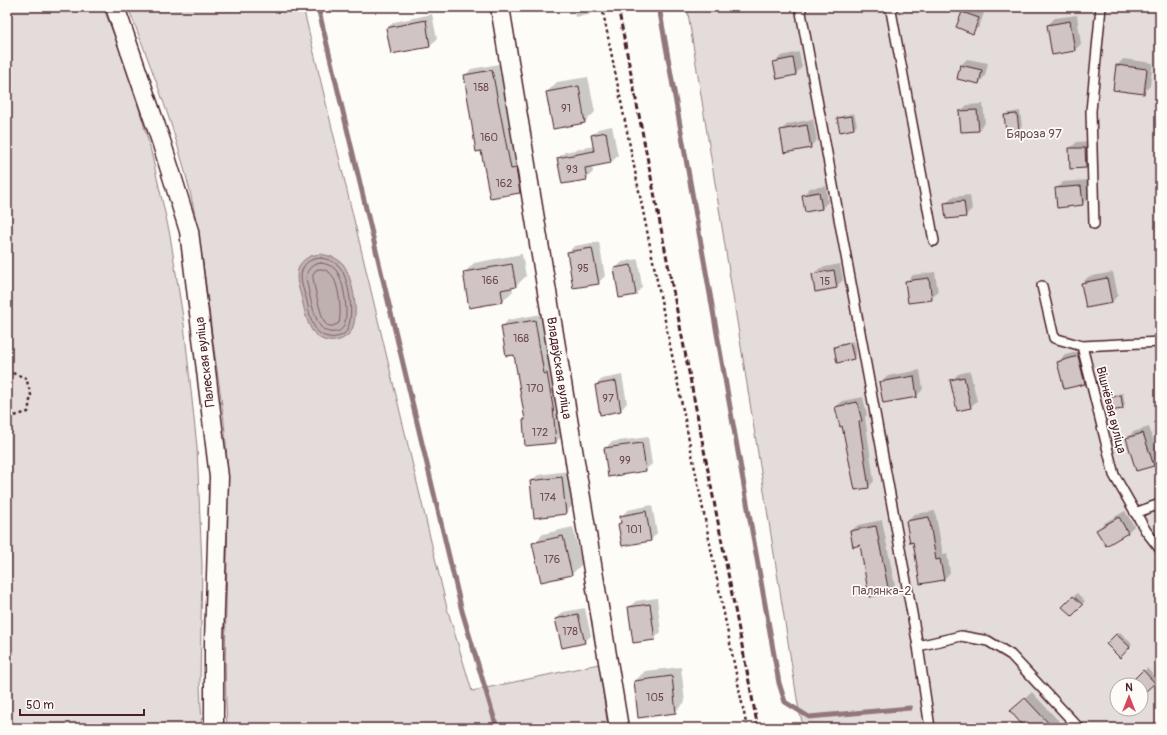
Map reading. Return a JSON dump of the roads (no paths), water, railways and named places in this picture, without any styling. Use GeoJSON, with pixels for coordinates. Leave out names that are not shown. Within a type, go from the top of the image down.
{"type":"FeatureCollection","features":[{"type":"Feature","properties":{"kind":"street","name":"Палеская вуліца"},"geometry":{"type":"LineString","coordinates":[[115,7],[161,141],[189,231],[219,477],[214,642],[214,728]]}},
{"type":"Feature","properties":{"kind":"street","name":"Владаўская вуліца"},"geometry":{"type":"LineString","coordinates":[[500,7],[619,728]]}},
{"type":"Feature","properties":{"kind":"lane"},"geometry":{"type":"LineString","coordinates":[[800,7],[918,646],[929,727]]}},
{"type":"Feature","properties":{"kind":"lane"},"geometry":{"type":"LineString","coordinates":[[893,7],[891,12],[934,241]]}},
{"type":"Feature","properties":{"kind":"lane"},"geometry":{"type":"LineString","coordinates":[[1094,224],[1091,112],[1101,7]]}},
{"type":"Feature","properties":{"kind":"lane"},"geometry":{"type":"LineString","coordinates":[[1042,286],[1054,338],[1082,346],[1160,342]]}},
{"type":"Feature","properties":{"kind":"lane","name":"Вішнёвая вуліца"},"geometry":{"type":"LineString","coordinates":[[1082,346],[1114,476],[1146,531],[1160,549]]}},
{"type":"Feature","properties":{"kind":"lane"},"geometry":{"type":"LineString","coordinates":[[1135,513],[1160,504]]}},
{"type":"Feature","properties":{"kind":"lane"},"geometry":{"type":"LineString","coordinates":[[918,646],[962,636],[988,641],[1011,655],[1079,728]]}},
{"type":"Feature","properties":{"kind":"water"},"geometry":{"type":"Polygon","coordinates":[[[321,254],[335,258],[343,264],[347,270],[353,289],[355,321],[348,335],[336,341],[322,339],[316,336],[312,331],[307,319],[298,284],[297,275],[299,267],[303,261],[314,255],[321,254]]]}},
{"type":"Feature","properties":{"kind":"waterway"},"geometry":{"type":"LineString","coordinates":[[318,7],[462,611],[497,728]]}},
{"type":"Feature","properties":{"kind":"waterway"},"geometry":{"type":"LineString","coordinates":[[659,7],[779,683],[785,702],[809,717],[910,708]]}},
{"type":"Feature","properties":{"kind":"railway"},"geometry":{"type":"LineString","coordinates":[[618,7],[758,728]]}},
{"type":"Feature","properties":{"kind":"park label","name":"Бяроза 97"},"geometry":{"type":"Point","coordinates":[1034,134]}},
{"type":"Feature","properties":{"kind":"park label","name":"Палянка-2"},"geometry":{"type":"Point","coordinates":[882,591]}}]}
